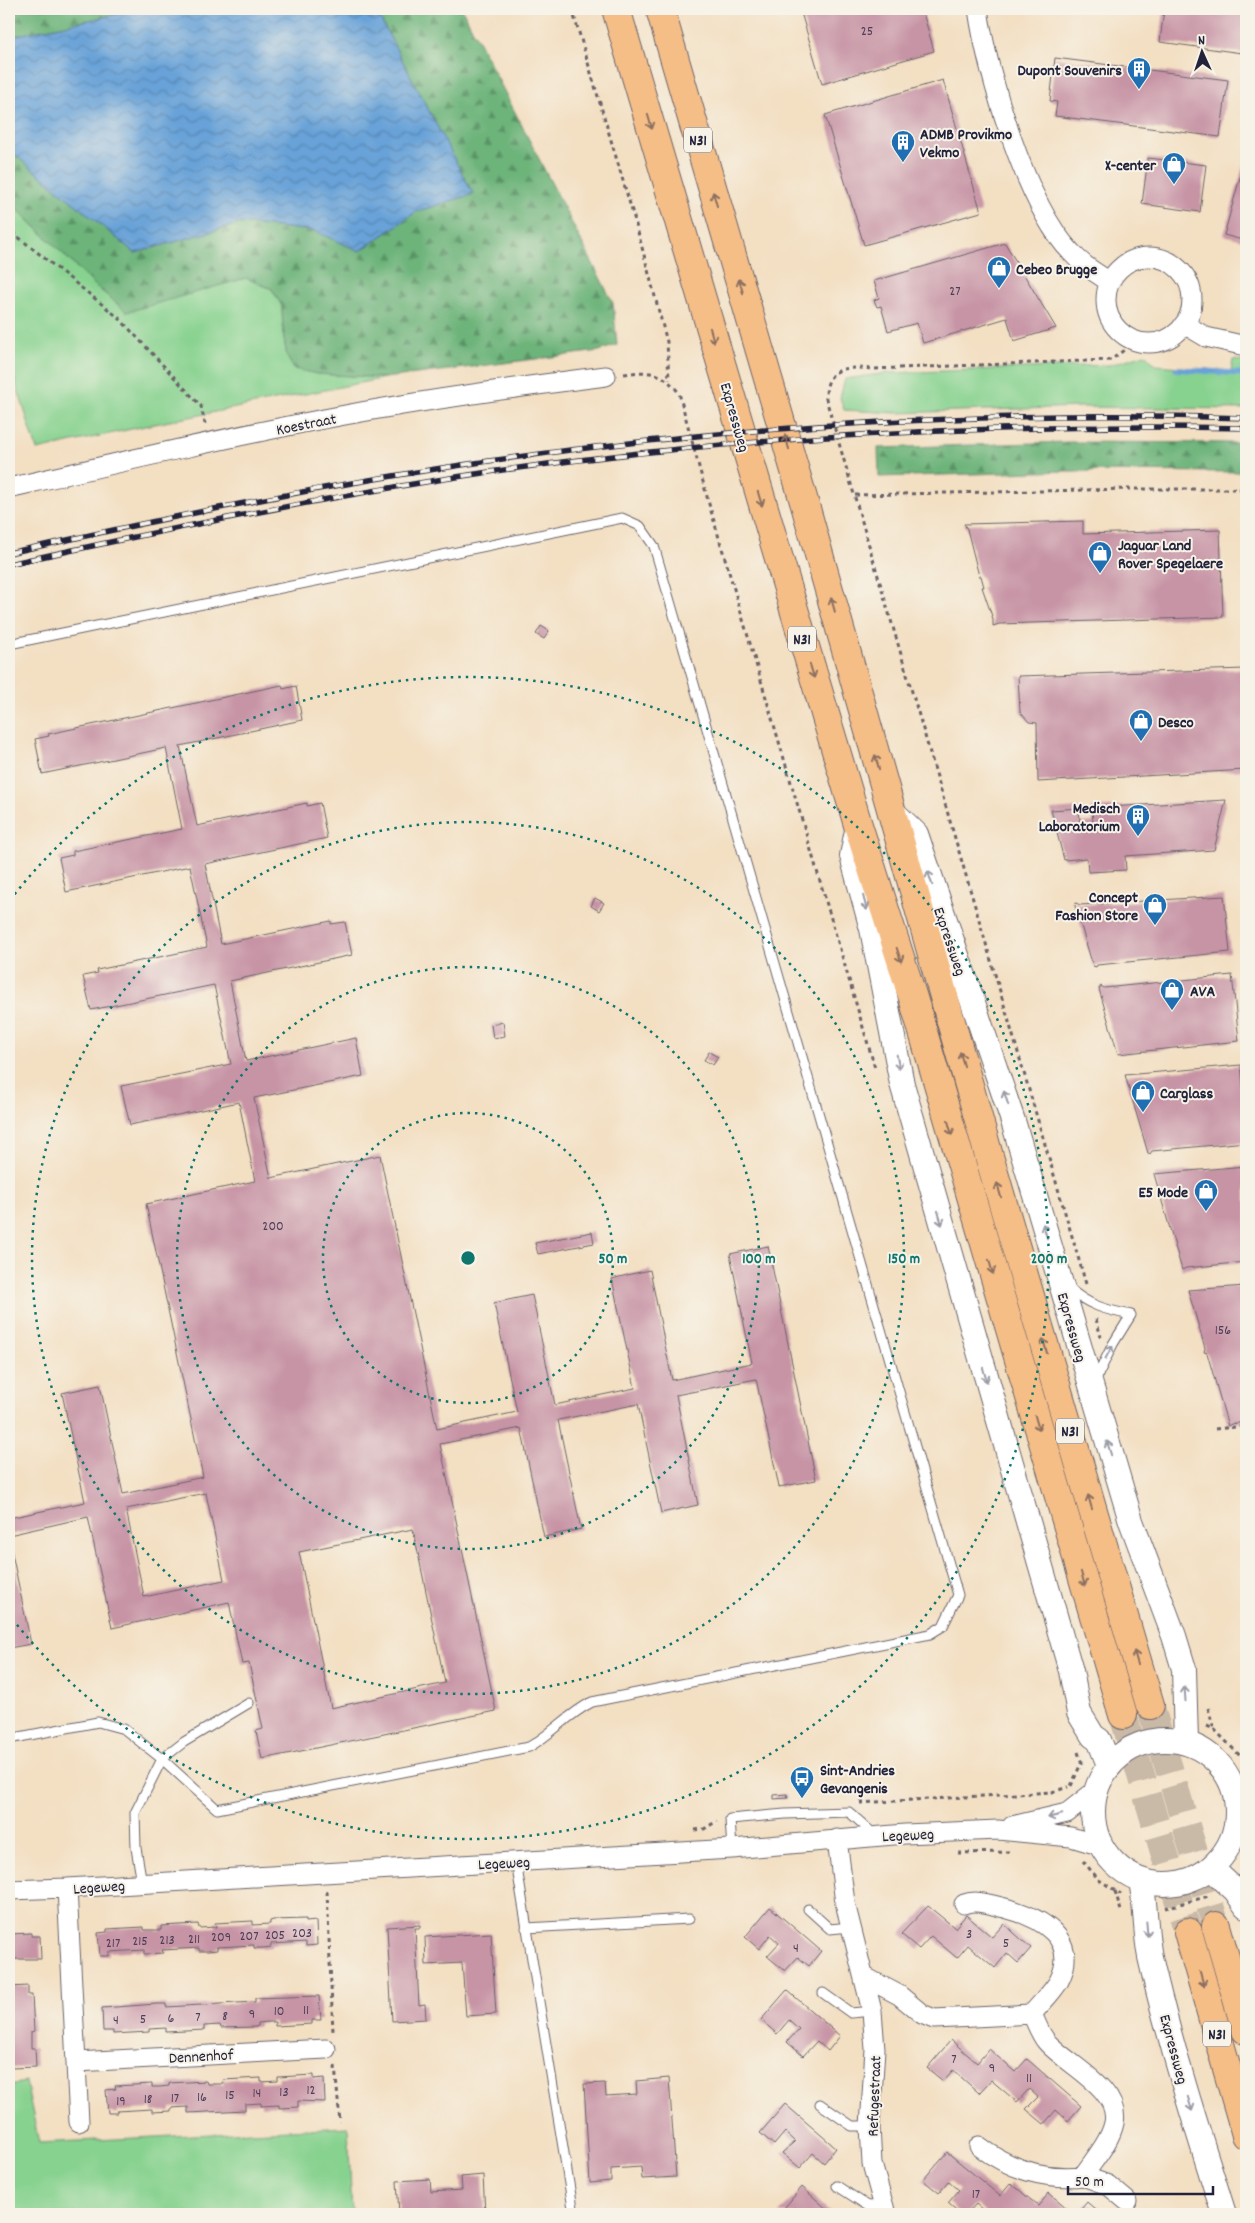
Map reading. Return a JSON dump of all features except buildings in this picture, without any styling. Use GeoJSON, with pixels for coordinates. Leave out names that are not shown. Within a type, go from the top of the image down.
{"type":"FeatureCollection","features":[{"type":"Feature","properties":{"kind":"highway"},"geometry":{"type":"LineString","coordinates":[[600,9],[609,37],[636,76]]}},
{"type":"Feature","properties":{"kind":"highway","name":"Expressweg"},"geometry":{"type":"LineString","coordinates":[[616,9],[858,825],[913,998],[1123,1715]]}},
{"type":"Feature","properties":{"kind":"highway","name":"Expressweg"},"geometry":{"type":"LineString","coordinates":[[660,9],[805,505],[989,1156],[1150,1705]]}},
{"type":"Feature","properties":{"kind":"highway"},"geometry":{"type":"LineString","coordinates":[[664,9],[667,35]]}},
{"type":"Feature","properties":{"kind":"highway","name":"N31"},"geometry":{"type":"LineString","coordinates":[[1216,1926],[1246,2030]]}},
{"type":"Feature","properties":{"kind":"highway","name":"N31"},"geometry":{"type":"LineString","coordinates":[[1188,1932],[1246,2135]]}},
{"type":"Feature","properties":{"kind":"street"},"geometry":{"type":"LineString","coordinates":[[978,9],[993,79],[1016,150],[1041,208],[1070,252],[1092,271],[1110,282]]}},
{"type":"Feature","properties":{"kind":"street"},"geometry":{"type":"LineString","coordinates":[[1154,258],[1170,263],[1183,274],[1191,291],[1191,308],[1184,324],[1172,336],[1164,340],[1154,342],[1136,341],[1126,336],[1112,321],[1106,302],[1110,282],[1121,268],[1136,259],[1154,258]]}},
{"type":"Feature","properties":{"kind":"street"},"geometry":{"type":"LineString","coordinates":[[1184,324],[1206,337],[1246,346]]}},
{"type":"Feature","properties":{"kind":"street","name":"Koestraat"},"geometry":{"type":"LineString","coordinates":[[9,488],[209,442],[347,415],[507,389],[606,376]]}},
{"type":"Feature","properties":{"kind":"street","name":"Expressweg"},"geometry":{"type":"LineString","coordinates":[[890,809],[916,834],[1010,1112],[1131,1521],[1174,1636],[1184,1669],[1186,1742]]}},
{"type":"Feature","properties":{"kind":"street","name":"Expressweg"},"geometry":{"type":"LineString","coordinates":[[858,825],[852,856],[872,929],[902,1084],[1071,1671],[1079,1713],[1093,1736],[1099,1740],[1109,1765]]}},
{"type":"Feature","properties":{"kind":"street"},"geometry":{"type":"LineString","coordinates":[[1166,1739],[1186,1742],[1204,1751],[1239,1786],[1237,1801],[1242,1817],[1223,1855],[1211,1868],[1196,1878],[1176,1884],[1157,1884],[1141,1881],[1122,1871],[1098,1845],[1092,1809],[1095,1791],[1103,1773],[1122,1753],[1143,1743],[1166,1739]]}},
{"type":"Feature","properties":{"kind":"street","name":"Legeweg"},"geometry":{"type":"LineString","coordinates":[[998,1830],[1067,1813],[1095,1791]]}},
{"type":"Feature","properties":{"kind":"street","name":"Legeweg"},"geometry":{"type":"LineString","coordinates":[[9,1890],[520,1862],[732,1849],[876,1836],[998,1830],[1071,1838],[1098,1845]]}},
{"type":"Feature","properties":{"kind":"street","name":"Refugestraat"},"geometry":{"type":"LineString","coordinates":[[838,1839],[850,1927],[865,1977],[872,2011],[875,2049],[870,2126],[872,2164],[884,2210]]}},
{"type":"Feature","properties":{"kind":"street"},"geometry":{"type":"LineString","coordinates":[[1211,1868],[1236,1891],[1246,1906]]}},
{"type":"Feature","properties":{"kind":"street","name":"Expressweg"},"geometry":{"type":"LineString","coordinates":[[1141,1881],[1146,1905],[1152,1963],[1180,2071],[1224,2214]]}},
{"type":"Feature","properties":{"kind":"street"},"geometry":{"type":"LineString","coordinates":[[67,1888],[79,2122]]}},
{"type":"Feature","properties":{"kind":"street"},"geometry":{"type":"LineString","coordinates":[[865,1977],[899,1995],[922,2014],[934,2018],[1032,2014],[1058,1983],[1063,1972],[1063,1952],[1055,1932],[1037,1919],[1024,1913],[973,1901],[964,1904]]}},
{"type":"Feature","properties":{"kind":"street"},"geometry":{"type":"LineString","coordinates":[[1032,2014],[1046,2041],[1105,2092],[1114,2109],[1114,2125],[1083,2176]]}},
{"type":"Feature","properties":{"kind":"street","name":"Dennenhof"},"geometry":{"type":"LineString","coordinates":[[76,2062],[331,2050]]}},
{"type":"Feature","properties":{"kind":"street"},"geometry":{"type":"LineString","coordinates":[[979,2146],[994,2157],[1014,2167],[1061,2177],[1083,2176],[1108,2186],[1126,2201]]}},
{"type":"Feature","properties":{"kind":"lane"},"geometry":{"type":"LineString","coordinates":[[9,644],[622,518],[640,526],[654,546],[958,1595],[943,1626],[930,1634],[592,1702],[578,1709],[544,1739],[529,1747],[217,1809],[162,1759],[124,1729],[98,1722],[9,1739]]}},
{"type":"Feature","properties":{"kind":"lane"},"geometry":{"type":"LineString","coordinates":[[1059,1278],[1080,1299],[1131,1315],[1107,1356],[1092,1391]]}},
{"type":"Feature","properties":{"kind":"lane"},"geometry":{"type":"LineString","coordinates":[[142,1883],[136,1848],[135,1813],[162,1759],[184,1742],[249,1704]]}},
{"type":"Feature","properties":{"kind":"lane"},"geometry":{"type":"LineString","coordinates":[[732,1849],[730,1819],[849,1812],[876,1836]]}},
{"type":"Feature","properties":{"kind":"lane"},"geometry":{"type":"LineString","coordinates":[[520,1862],[518,1874],[526,1928],[574,2214]]}},
{"type":"Feature","properties":{"kind":"lane"},"geometry":{"type":"LineString","coordinates":[[808,1909],[830,1929],[850,1927]]}},
{"type":"Feature","properties":{"kind":"lane"},"geometry":{"type":"LineString","coordinates":[[526,1928],[689,1919]]}},
{"type":"Feature","properties":{"kind":"lane"},"geometry":{"type":"LineString","coordinates":[[823,1993],[851,2013],[872,2011]]}},
{"type":"Feature","properties":{"kind":"lane"},"geometry":{"type":"LineString","coordinates":[[820,2104],[852,2126],[870,2126]]}},
{"type":"Feature","properties":{"kind":"lane"},"geometry":{"type":"LineString","coordinates":[[837,2186],[868,2206],[884,2210]]}},
{"type":"Feature","properties":{"kind":"path"},"geometry":{"type":"LineString","coordinates":[[572,9],[638,230],[666,342],[669,380]]}},
{"type":"Feature","properties":{"kind":"path"},"geometry":{"type":"LineString","coordinates":[[9,225],[12,232],[119,318],[201,406],[209,442]]}},
{"type":"Feature","properties":{"kind":"path"},"geometry":{"type":"LineString","coordinates":[[1107,1356],[826,399],[826,385],[835,373],[846,367],[873,369],[1111,360],[1136,341]]}},
{"type":"Feature","properties":{"kind":"path"},"geometry":{"type":"LineString","coordinates":[[606,376],[634,372],[655,374],[669,380],[679,393],[709,504],[878,1077]]}},
{"type":"Feature","properties":{"kind":"path"},"geometry":{"type":"LineString","coordinates":[[855,495],[1130,489],[1246,489]]}},
{"type":"Feature","properties":{"kind":"path"},"geometry":{"type":"LineString","coordinates":[[1214,1429],[1246,1426]]}},
{"type":"Feature","properties":{"kind":"path"},"geometry":{"type":"LineString","coordinates":[[1206,1701],[1214,1729],[1246,1762]]}},
{"type":"Feature","properties":{"kind":"path"},"geometry":{"type":"LineString","coordinates":[[1074,1744],[1081,1761]]}},
{"type":"Feature","properties":{"kind":"path"},"geometry":{"type":"LineString","coordinates":[[854,1803],[1052,1792],[1071,1786]]}},
{"type":"Feature","properties":{"kind":"path"},"geometry":{"type":"LineString","coordinates":[[687,1831],[704,1829],[721,1819]]}},
{"type":"Feature","properties":{"kind":"path"},"geometry":{"type":"LineString","coordinates":[[326,1873],[331,2050],[340,2122]]}},
{"type":"Feature","properties":{"kind":"path"},"geometry":{"type":"LineString","coordinates":[[1115,1890],[1146,1905],[1164,1908],[1206,1897],[1229,1885]]}},
{"type":"Feature","properties":{"kind":"green space"},"geometry":{"type":"Polygon","coordinates":[[[9,9],[141,9],[9,37],[9,9]]]}},
{"type":"Feature","properties":{"kind":"green space"},"geometry":{"type":"Polygon","coordinates":[[[375,9],[462,9],[613,303],[617,345],[599,351],[385,378],[317,374],[294,369],[287,357],[283,333],[282,306],[272,289],[246,278],[127,312],[98,288],[9,201],[9,150],[135,253],[241,223],[314,231],[360,251],[416,212],[473,194],[375,9]]]}},
{"type":"Feature","properties":{"kind":"green space"},"geometry":{"type":"Polygon","coordinates":[[[9,201],[98,288],[199,290],[246,278],[272,289],[282,306],[283,333],[287,356],[294,368],[317,374],[385,378],[145,426],[37,450],[9,361],[9,201]]]}},
{"type":"Feature","properties":{"kind":"green space"},"geometry":{"type":"Polygon","coordinates":[[[1145,354],[1156,365],[1231,371],[1233,360],[1246,361],[1246,409],[1081,407],[897,413],[844,410],[840,398],[845,379],[888,373],[1109,365],[1145,354]]]}},
{"type":"Feature","properties":{"kind":"green space"},"geometry":{"type":"Polygon","coordinates":[[[1067,442],[1246,443],[1246,472],[1067,471],[879,477],[878,448],[1067,442]]]}},
{"type":"Feature","properties":{"kind":"green space"},"geometry":{"type":"Polygon","coordinates":[[[26,2082],[39,2143],[348,2127],[352,2214],[9,2214],[9,2085],[26,2082]]]}},
{"type":"Feature","properties":{"kind":"water"},"geometry":{"type":"Polygon","coordinates":[[[141,9],[375,9],[473,194],[416,212],[360,251],[314,231],[241,223],[135,253],[9,150],[9,37],[141,9]]]}},
{"type":"Feature","properties":{"kind":"waterway"},"geometry":{"type":"LineString","coordinates":[[1176,369],[1246,374]]}},
{"type":"Feature","properties":{"kind":"tunnel"},"geometry":{"type":"LineString","coordinates":[[1150,1705],[1216,1926]]}},
{"type":"Feature","properties":{"kind":"tunnel"},"geometry":{"type":"LineString","coordinates":[[1123,1715],[1188,1932]]}},
{"type":"Feature","properties":{"kind":"railway"},"geometry":{"type":"LineString","coordinates":[[9,553],[188,514],[368,480],[583,448],[772,429],[867,423],[1057,416],[1246,418]]}},
{"type":"Feature","properties":{"kind":"railway"},"geometry":{"type":"LineString","coordinates":[[9,564],[308,502],[429,481],[678,449],[772,441],[961,430],[1151,427],[1246,428]]}},
{"type":"Feature","properties":{"kind":"place","name":"Dupont Souvenirs"},"geometry":{"type":"Point","coordinates":[1139,90]}},
{"type":"Feature","properties":{"kind":"place","name":"ADMB Provikmo Vekmo"},"geometry":{"type":"Point","coordinates":[903,163]}},
{"type":"Feature","properties":{"kind":"place","name":"X-center"},"geometry":{"type":"Point","coordinates":[1174,185]}},
{"type":"Feature","properties":{"kind":"place","name":"Cebeo Brugge"},"geometry":{"type":"Point","coordinates":[999,289]}},
{"type":"Feature","properties":{"kind":"place","name":"Jaguar Land Rover Spegelaere"},"geometry":{"type":"Point","coordinates":[1100,574]}},
{"type":"Feature","properties":{"kind":"place","name":"Desco"},"geometry":{"type":"Point","coordinates":[1141,742]}},
{"type":"Feature","properties":{"kind":"place","name":"Medisch Laboratorium"},"geometry":{"type":"Point","coordinates":[1138,837]}},
{"type":"Feature","properties":{"kind":"place","name":"Concept Fashion Store"},"geometry":{"type":"Point","coordinates":[1155,926]}},
{"type":"Feature","properties":{"kind":"place","name":"AVA"},"geometry":{"type":"Point","coordinates":[1172,1011]}},
{"type":"Feature","properties":{"kind":"place","name":"Carglass"},"geometry":{"type":"Point","coordinates":[1143,1113]}},
{"type":"Feature","properties":{"kind":"place","name":"E5 Mode"},"geometry":{"type":"Point","coordinates":[1206,1212]}},
{"type":"Feature","properties":{"kind":"place","name":"Sint-Andries Gevangenis"},"geometry":{"type":"Point","coordinates":[802,1799]}}]}
